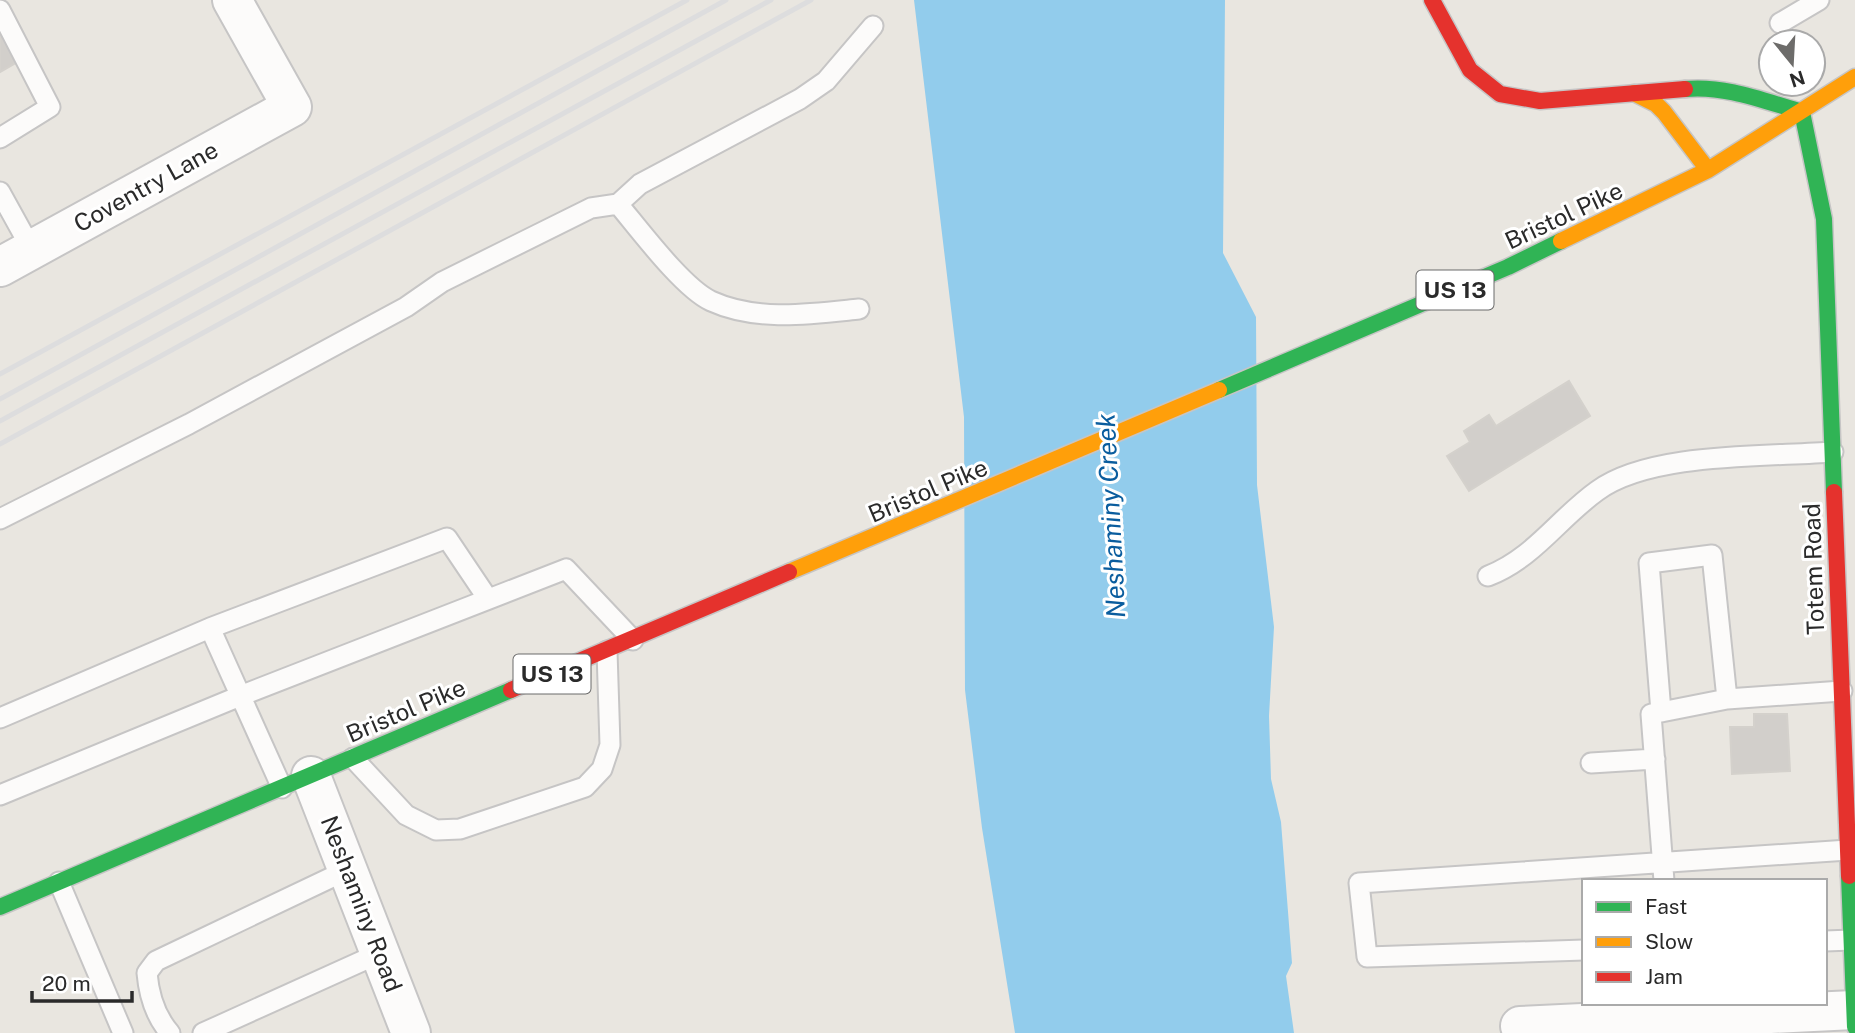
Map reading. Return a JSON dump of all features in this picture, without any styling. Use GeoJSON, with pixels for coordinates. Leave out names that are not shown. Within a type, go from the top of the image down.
{"type":"FeatureCollection","features":[{"type":"Feature","properties":{"kind":"main road"},"geometry":{"type":"LineString","coordinates":[[1432,0],[1470,70],[1500,94],[1540,101],[1704,86],[1729,90],[1802,112]]}},
{"type":"Feature","properties":{"kind":"main road","name":"Bristol Pike"},"geometry":{"type":"LineString","coordinates":[[0,907],[942,510],[1556,246],[1708,170],[1855,77]]}},
{"type":"Feature","properties":{"kind":"main road"},"geometry":{"type":"LineString","coordinates":[[1634,93],[1656,104],[1664,112],[1708,170]]}},
{"type":"Feature","properties":{"kind":"main road","name":"Totem Road"},"geometry":{"type":"LineString","coordinates":[[1802,112],[1822,198],[1842,691],[1851,797],[1848,850],[1855,1027]]}},
{"type":"Feature","properties":{"kind":"street","name":"Coventry Lane"},"geometry":{"type":"LineString","coordinates":[[16,259],[292,107],[232,0]]}},
{"type":"Feature","properties":{"kind":"street","name":"Neshaminy Road"},"geometry":{"type":"LineString","coordinates":[[296,782],[348,870],[411,1033]]}},
{"type":"Feature","properties":{"kind":"street"},"geometry":{"type":"LineString","coordinates":[[1520,1026],[1854,1010]]}},
{"type":"Feature","properties":{"kind":"lane"},"geometry":{"type":"LineString","coordinates":[[1780,23],[1819,0]]}},
{"type":"Feature","properties":{"kind":"lane"},"geometry":{"type":"LineString","coordinates":[[0,10],[50,107],[0,138]]}},
{"type":"Feature","properties":{"kind":"lane"},"geometry":{"type":"LineString","coordinates":[[0,519],[189,424],[405,307],[442,282],[591,208],[618,204],[640,184],[800,99],[826,81],[873,26]]}},
{"type":"Feature","properties":{"kind":"lane"},"geometry":{"type":"LineString","coordinates":[[0,192],[16,259]]}},
{"type":"Feature","properties":{"kind":"lane"},"geometry":{"type":"LineString","coordinates":[[618,204],[684,278],[710,300],[759,313],[803,315],[859,309]]}},
{"type":"Feature","properties":{"kind":"lane"},"geometry":{"type":"LineString","coordinates":[[1488,576],[1509,568],[1532,551],[1596,491],[1630,474],[1652,467],[1833,452]]}},
{"type":"Feature","properties":{"kind":"lane"},"geometry":{"type":"LineString","coordinates":[[0,718],[210,628],[447,538],[488,599]]}},
{"type":"Feature","properties":{"kind":"lane"},"geometry":{"type":"LineString","coordinates":[[1661,712],[1649,563],[1712,555],[1727,699]]}},
{"type":"Feature","properties":{"kind":"lane"},"geometry":{"type":"LineString","coordinates":[[0,795],[240,696],[566,569],[633,640]]}},
{"type":"Feature","properties":{"kind":"lane"},"geometry":{"type":"LineString","coordinates":[[210,628],[240,696],[296,782]]}},
{"type":"Feature","properties":{"kind":"lane"},"geometry":{"type":"LineString","coordinates":[[353,758],[406,816],[436,830],[460,829],[585,787],[602,769],[610,745],[607,651]]}},
{"type":"Feature","properties":{"kind":"lane"},"geometry":{"type":"LineString","coordinates":[[1664,872],[1651,714],[1727,699],[1842,691]]}},
{"type":"Feature","properties":{"kind":"lane"},"geometry":{"type":"LineString","coordinates":[[1591,763],[1655,759]]}},
{"type":"Feature","properties":{"kind":"lane"},"geometry":{"type":"LineString","coordinates":[[1582,950],[1367,957],[1359,883],[1664,872],[1848,850]]}},
{"type":"Feature","properties":{"kind":"lane"},"geometry":{"type":"LineString","coordinates":[[170,1033],[160,1022],[149,993],[147,973],[156,961],[348,870]]}},
{"type":"Feature","properties":{"kind":"lane"},"geometry":{"type":"LineString","coordinates":[[59,882],[123,1033]]}},
{"type":"Feature","properties":{"kind":"lane"},"geometry":{"type":"LineString","coordinates":[[1827,941],[1852,940]]}},
{"type":"Feature","properties":{"kind":"lane"},"geometry":{"type":"LineString","coordinates":[[203,1033],[380,953]]}},
{"type":"Feature","properties":{"kind":"water","name":"Neshaminy Creek"},"geometry":{"type":"Polygon","coordinates":[[[914,0],[1225,0],[1223,253],[1256,317],[1257,485],[1274,627],[1269,716],[1271,779],[1281,822],[1292,963],[1286,976],[1294,1033],[1015,1033],[982,828],[965,690],[964,417],[914,0]]]}},
{"type":"Feature","properties":{"kind":"building"},"geometry":{"type":"Polygon","coordinates":[[[0,26],[19,61],[0,72],[0,26]]]}},
{"type":"Feature","properties":{"kind":"building"},"geometry":{"type":"Polygon","coordinates":[[[1569,381],[1590,416],[1469,491],[1447,456],[1470,442],[1464,431],[1489,415],[1496,426],[1569,381]]]}},
{"type":"Feature","properties":{"kind":"building"},"geometry":{"type":"Polygon","coordinates":[[[1754,714],[1787,714],[1790,771],[1732,774],[1730,727],[1754,727],[1754,714]]]}},
{"type":"Feature","properties":{"kind":"railway"},"geometry":{"type":"LineString","coordinates":[[0,374],[687,0]]}},
{"type":"Feature","properties":{"kind":"railway"},"geometry":{"type":"LineString","coordinates":[[0,399],[726,0]]}},
{"type":"Feature","properties":{"kind":"railway"},"geometry":{"type":"LineString","coordinates":[[0,421],[771,0]]}},
{"type":"Feature","properties":{"kind":"railway"},"geometry":{"type":"LineString","coordinates":[[0,444],[811,0]]}},
{"type":"Feature","properties":{"kind":"traffic: fast"},"geometry":{"type":"LineString","coordinates":[[1685,89],[1715,89],[1802,112],[1824,219],[1834,492]]}},
{"type":"Feature","properties":{"kind":"traffic: fast"},"geometry":{"type":"LineString","coordinates":[[1219,390],[1508,267],[1561,241]]}},
{"type":"Feature","properties":{"kind":"traffic: fast"},"geometry":{"type":"LineString","coordinates":[[0,907],[511,690]]}},
{"type":"Feature","properties":{"kind":"traffic: fast"},"geometry":{"type":"LineString","coordinates":[[1849,876],[1855,1027]]}},
{"type":"Feature","properties":{"kind":"traffic: slow"},"geometry":{"type":"LineString","coordinates":[[1561,241],[1708,170],[1855,77]]}},
{"type":"Feature","properties":{"kind":"traffic: slow"},"geometry":{"type":"LineString","coordinates":[[1634,93],[1656,104],[1664,112],[1708,170]]}},
{"type":"Feature","properties":{"kind":"traffic: slow"},"geometry":{"type":"LineString","coordinates":[[789,572],[1219,390]]}},
{"type":"Feature","properties":{"kind":"traffic: jam"},"geometry":{"type":"LineString","coordinates":[[1432,0],[1470,70],[1500,94],[1540,101],[1685,89]]}},
{"type":"Feature","properties":{"kind":"traffic: jam"},"geometry":{"type":"LineString","coordinates":[[1834,492],[1849,876]]}},
{"type":"Feature","properties":{"kind":"traffic: jam"},"geometry":{"type":"LineString","coordinates":[[511,690],[789,572]]}}]}
